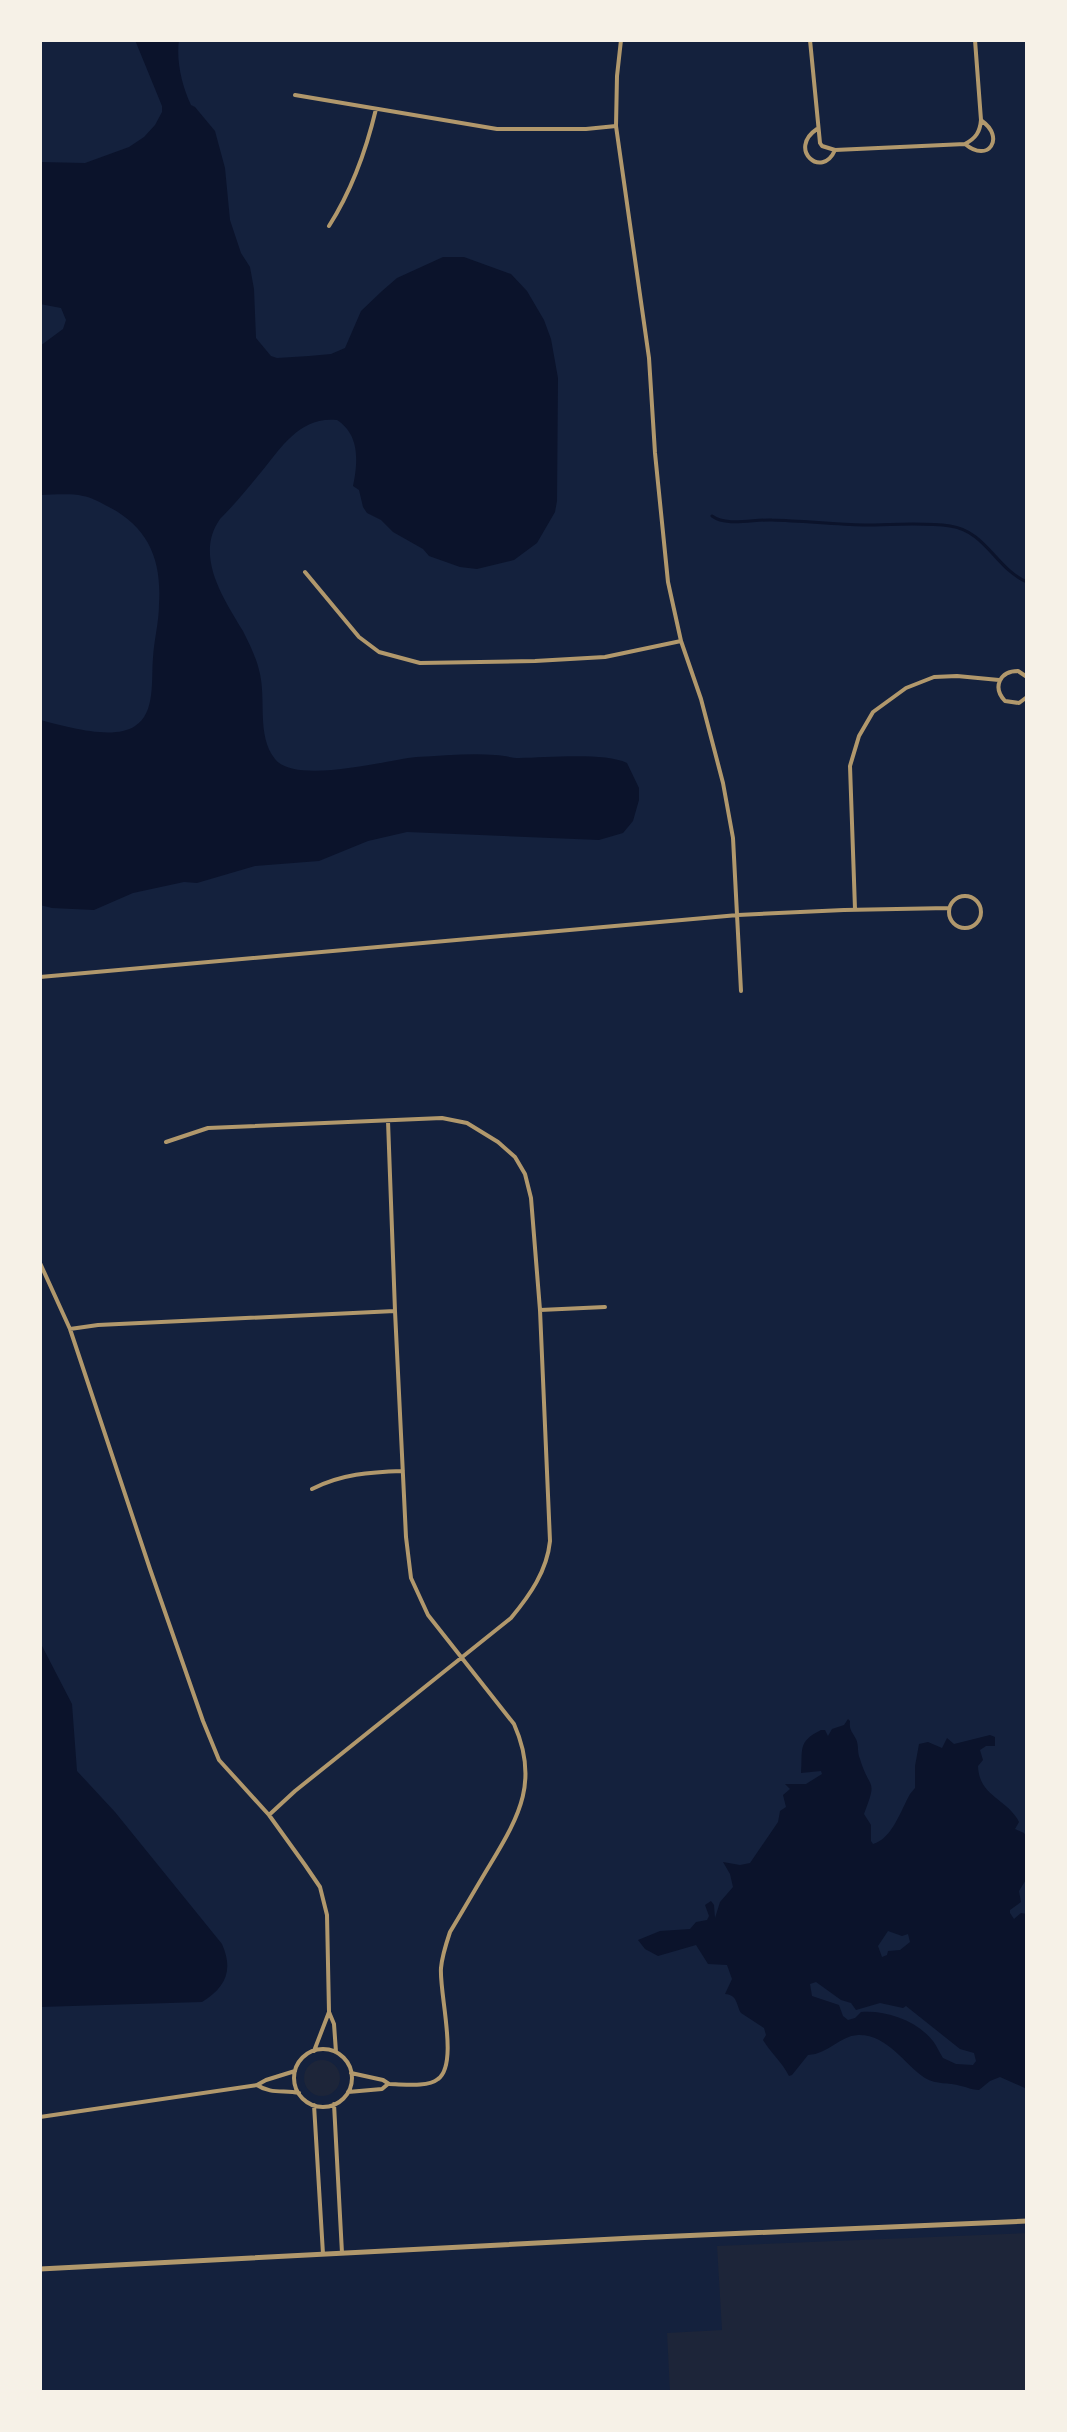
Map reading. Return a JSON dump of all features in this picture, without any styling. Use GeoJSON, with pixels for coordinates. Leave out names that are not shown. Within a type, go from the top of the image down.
{"type":"FeatureCollection","features":[{"type":"Feature","properties":{"kind":"street"},"geometry":{"type":"LineString","coordinates":[[621,40],[616,126],[649,358],[666,569],[681,641],[701,699],[723,783],[733,838],[741,991]]}},
{"type":"Feature","properties":{"kind":"street"},"geometry":{"type":"LineString","coordinates":[[810,40],[822,146],[835,150],[965,144],[973,140],[978,134],[981,120],[975,40]]}},
{"type":"Feature","properties":{"kind":"street"},"geometry":{"type":"LineString","coordinates":[[295,95],[465,125],[511,130],[616,126]]}},
{"type":"Feature","properties":{"kind":"street"},"geometry":{"type":"LineString","coordinates":[[329,226],[359,166],[376,109]]}},
{"type":"Feature","properties":{"kind":"street"},"geometry":{"type":"LineString","coordinates":[[965,144],[976,152],[990,148],[993,133],[981,120]]}},
{"type":"Feature","properties":{"kind":"street"},"geometry":{"type":"LineString","coordinates":[[818,128],[805,143],[805,151],[810,158],[824,163],[832,158],[835,150]]}},
{"type":"Feature","properties":{"kind":"street"},"geometry":{"type":"LineString","coordinates":[[305,572],[359,637],[379,652],[420,663],[605,657],[681,641]]}},
{"type":"Feature","properties":{"kind":"street"},"geometry":{"type":"LineString","coordinates":[[1027,677],[1014,670],[1005,673],[999,680],[998,693],[1005,701],[1019,703],[1027,697]]}},
{"type":"Feature","properties":{"kind":"street"},"geometry":{"type":"LineString","coordinates":[[855,909],[850,766],[859,736],[873,712],[906,688],[934,677],[999,680]]}},
{"type":"Feature","properties":{"kind":"street"},"geometry":{"type":"LineString","coordinates":[[958,897],[969,897],[979,905],[981,916],[976,925],[964,929],[949,919],[949,908],[958,897]]}},
{"type":"Feature","properties":{"kind":"street"},"geometry":{"type":"LineString","coordinates":[[40,977],[738,915],[949,908]]}},
{"type":"Feature","properties":{"kind":"street"},"geometry":{"type":"LineString","coordinates":[[166,1142],[208,1128],[442,1118],[467,1123],[498,1142],[515,1157],[525,1174],[531,1198],[540,1310],[549,1555],[532,1593],[511,1618],[269,1815]]}},
{"type":"Feature","properties":{"kind":"street"},"geometry":{"type":"LineString","coordinates":[[348,2092],[382,2089],[389,2084],[432,2083],[444,2074],[448,2056],[441,1971],[444,1948],[450,1932],[516,1822],[524,1790],[523,1744],[514,1724],[428,1615],[411,1578],[403,1471],[388,1121]]}},
{"type":"Feature","properties":{"kind":"street"},"geometry":{"type":"LineString","coordinates":[[40,1263],[70,1329],[144,1554],[219,1760],[269,1815],[320,1887],[327,1915],[329,2012],[334,2024],[336,2052]]}},
{"type":"Feature","properties":{"kind":"street"},"geometry":{"type":"LineString","coordinates":[[540,1310],[605,1307]]}},
{"type":"Feature","properties":{"kind":"street"},"geometry":{"type":"LineString","coordinates":[[70,1329],[98,1325],[395,1311]]}},
{"type":"Feature","properties":{"kind":"street"},"geometry":{"type":"LineString","coordinates":[[312,1489],[332,1479],[351,1475],[403,1471]]}},
{"type":"Feature","properties":{"kind":"street"},"geometry":{"type":"LineString","coordinates":[[314,2051],[329,2012]]}},
{"type":"Feature","properties":{"kind":"street"},"geometry":{"type":"LineString","coordinates":[[257,2085],[266,2092],[280,2090],[299,2093],[314,2105],[334,2104],[348,2092],[351,2083],[349,2065],[336,2052],[314,2051],[302,2058],[295,2071],[299,2093]]}},
{"type":"Feature","properties":{"kind":"street"},"geometry":{"type":"LineString","coordinates":[[40,2117],[257,2085],[295,2071]]}},
{"type":"Feature","properties":{"kind":"street"},"geometry":{"type":"LineString","coordinates":[[351,2073],[389,2084]]}},
{"type":"Feature","properties":{"kind":"street"},"geometry":{"type":"LineString","coordinates":[[334,2104],[342,2253]]}},
{"type":"Feature","properties":{"kind":"street"},"geometry":{"type":"LineString","coordinates":[[314,2105],[323,2254]]}},
{"type":"Feature","properties":{"kind":"street"},"geometry":{"type":"LineString","coordinates":[[40,2269],[1027,2221]]}},
{"type":"Feature","properties":{"kind":"shaded area"},"geometry":{"type":"Polygon","coordinates":[[[135,40],[179,40],[179,65],[185,90],[191,105],[215,131],[225,168],[230,220],[241,253],[250,267],[256,338],[271,356],[331,354],[345,348],[361,311],[382,291],[397,278],[443,257],[464,257],[511,274],[527,291],[551,339],[558,378],[557,501],[555,512],[537,543],[514,560],[477,569],[460,567],[429,556],[367,513],[359,490],[353,486],[356,450],[350,433],[337,420],[313,423],[294,435],[220,519],[213,533],[211,562],[221,591],[256,660],[266,739],[275,759],[286,767],[321,771],[416,757],[465,754],[617,760],[627,763],[639,788],[633,821],[623,833],[599,840],[407,832],[368,841],[319,861],[255,866],[197,883],[184,882],[133,893],[94,910],[40,905],[40,720],[89,731],[126,730],[142,720],[151,695],[159,587],[158,572],[149,545],[132,522],[97,501],[78,495],[40,495],[40,346],[63,329],[66,320],[61,308],[40,304],[40,162],[85,163],[129,147],[155,125],[162,106],[135,40]]]}},
{"type":"Feature","properties":{"kind":"shaded area"},"geometry":{"type":"Polygon","coordinates":[[[40,1642],[72,1704],[77,1771],[115,1812],[222,1944],[227,1962],[225,1978],[217,1991],[202,2002],[40,2007],[40,1642]]]}},
{"type":"Feature","properties":{"kind":"shaded area"},"geometry":{"type":"Polygon","coordinates":[[[848,1719],[850,1721],[850,1729],[857,1741],[859,1756],[872,1789],[864,1814],[871,1825],[873,1844],[891,1830],[915,1788],[919,1744],[928,1742],[942,1748],[947,1738],[954,1744],[990,1735],[995,1737],[995,1746],[980,1750],[983,1760],[978,1766],[980,1776],[983,1785],[1014,1814],[1019,1822],[1015,1829],[1027,1838],[1027,1878],[1019,1891],[1021,1902],[1010,1913],[1014,1919],[1021,1913],[1027,1914],[1027,2089],[1000,2077],[979,2090],[934,2082],[917,2072],[878,2039],[858,2035],[845,2038],[822,2052],[808,2055],[789,2076],[763,2040],[766,2035],[764,2028],[741,2013],[734,1998],[725,1994],[732,1979],[727,1965],[708,1964],[696,1945],[658,1956],[645,1949],[638,1940],[660,1931],[690,1929],[696,1922],[707,1920],[709,1916],[705,1905],[711,1901],[715,1918],[720,1902],[733,1887],[723,1862],[750,1863],[778,1822],[780,1811],[786,1807],[783,1795],[790,1789],[785,1784],[806,1784],[822,1774],[821,1771],[801,1773],[802,1752],[808,1738],[821,1730],[825,1730],[828,1736],[832,1729],[844,1725],[848,1719]],[[888,1931],[878,1946],[882,1957],[888,1951],[900,1950],[910,1942],[908,1934],[902,1936],[888,1931]],[[816,1982],[810,1984],[812,1996],[839,2005],[848,2020],[861,2012],[890,2015],[918,2027],[934,2043],[943,2058],[956,2064],[973,2065],[976,2061],[974,2053],[960,2049],[906,2006],[880,2003],[856,2010],[851,2003],[841,2000],[816,1982]]]}},
{"type":"Feature","properties":{"kind":"shaded area"},"geometry":{"type":"Polygon","coordinates":[[[322,2060],[334,2066],[340,2078],[334,2090],[322,2096],[310,2090],[304,2078],[310,2066],[322,2060]]]}},
{"type":"Feature","properties":{"kind":"shaded area"},"geometry":{"type":"Polygon","coordinates":[[[1027,2233],[1027,2392],[670,2392],[667,2333],[722,2330],[717,2246],[1027,2233]]]}},
{"type":"Feature","properties":{"kind":"waterway"},"geometry":{"type":"LineString","coordinates":[[712,516],[733,522],[772,520],[950,526],[973,535],[1016,576],[1027,582]]}}]}
